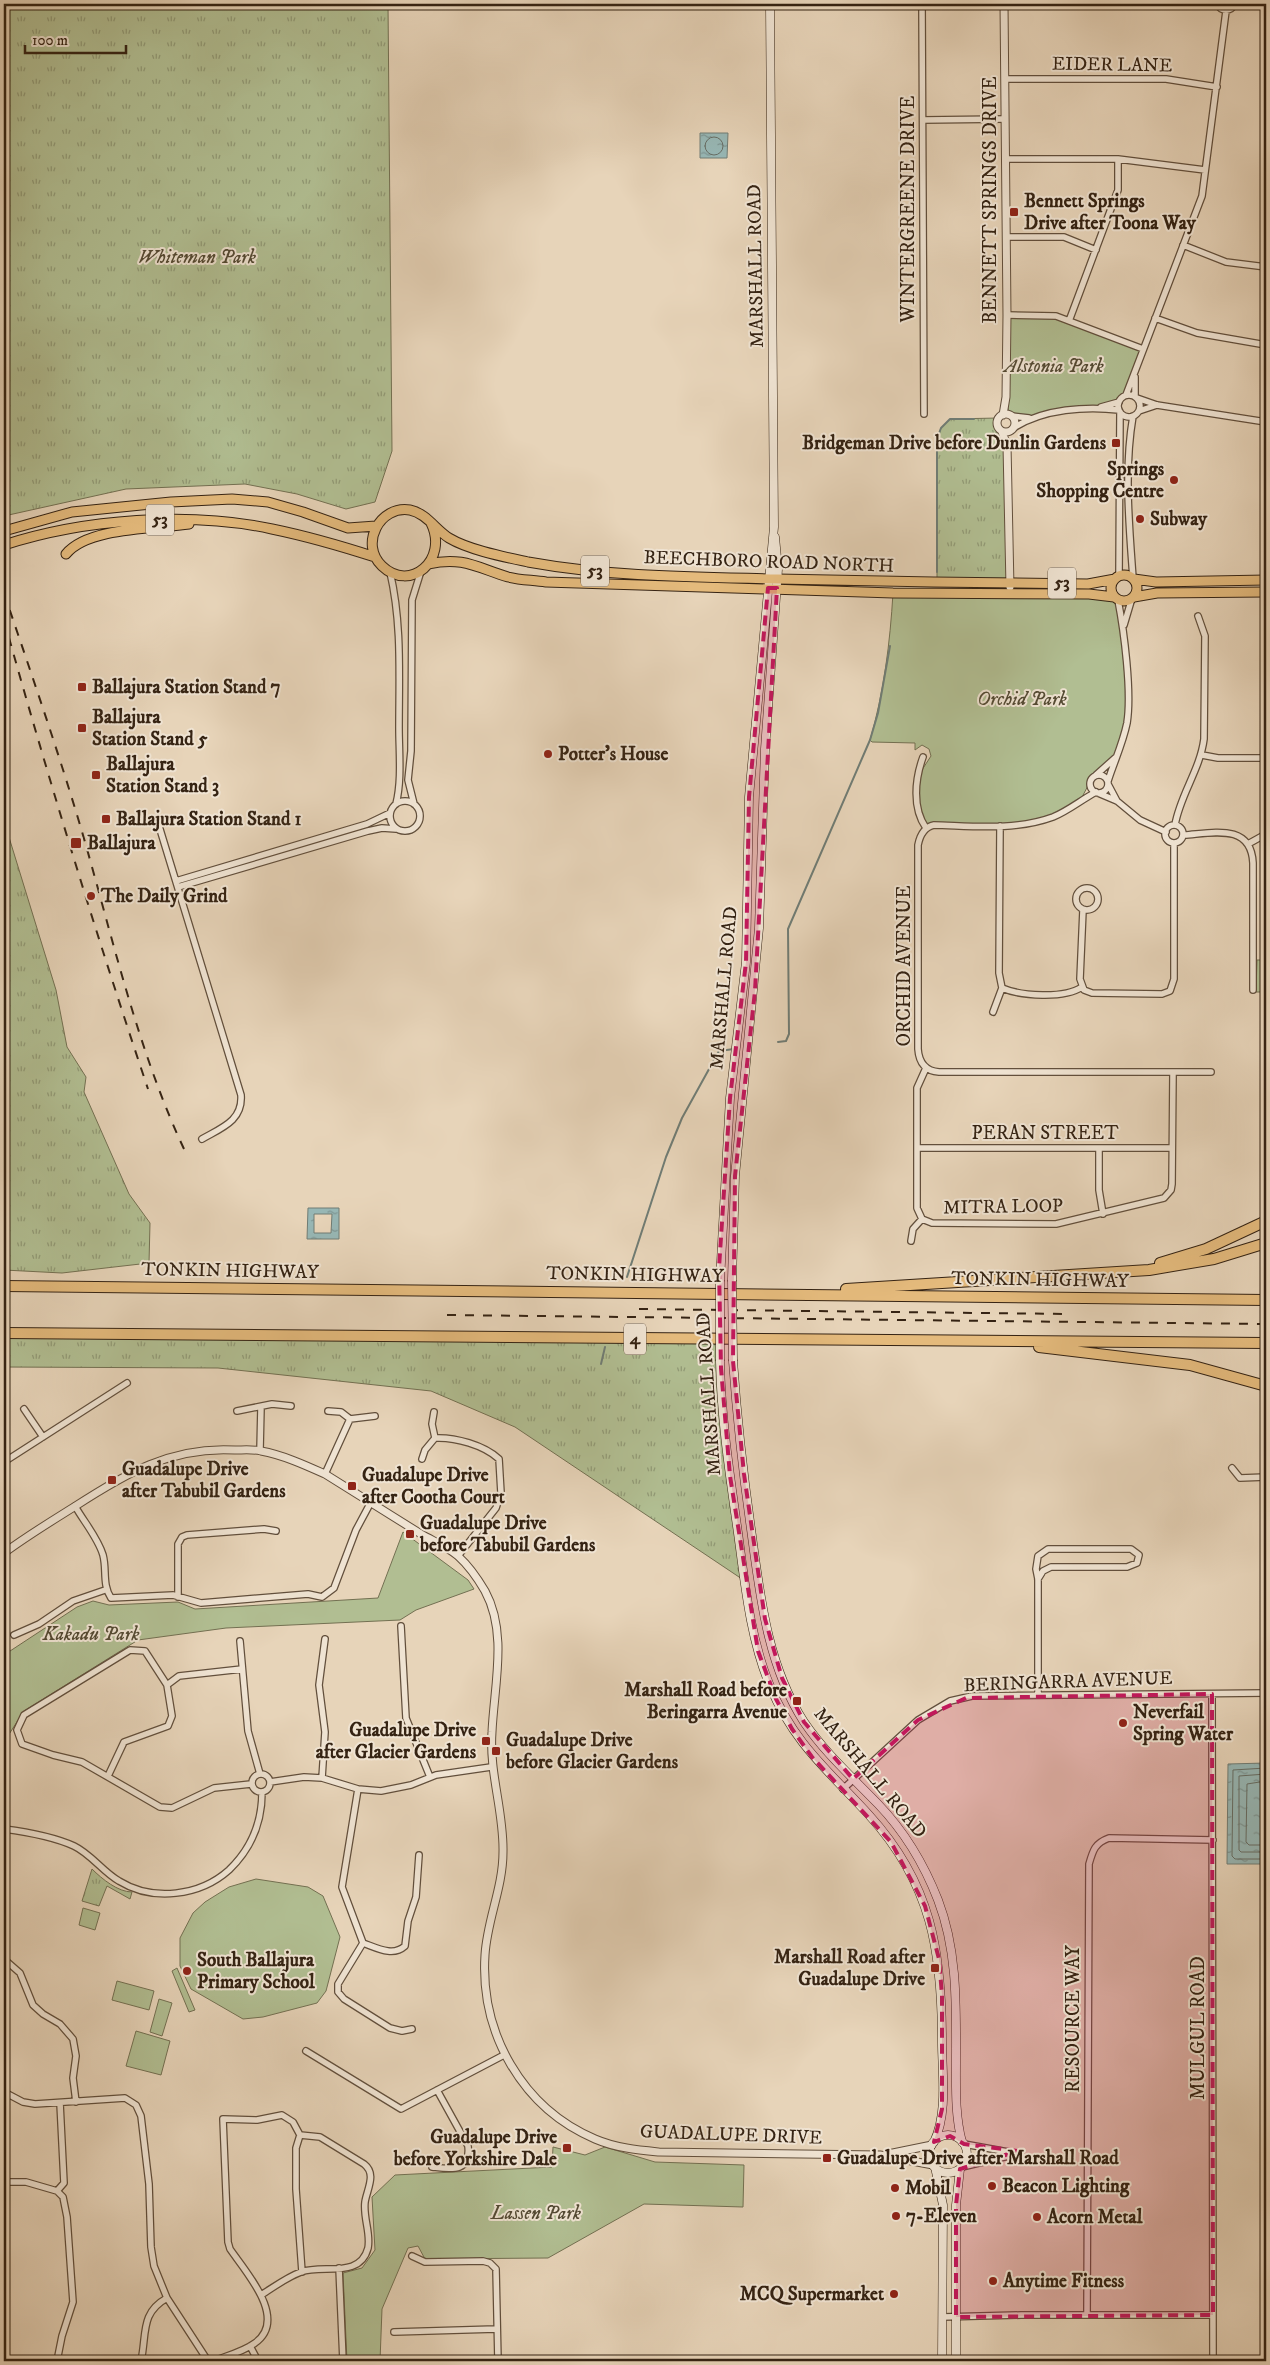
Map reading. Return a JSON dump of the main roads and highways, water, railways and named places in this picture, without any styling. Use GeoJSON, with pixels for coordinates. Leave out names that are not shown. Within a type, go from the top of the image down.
{"type":"FeatureCollection","features":[{"type":"Feature","properties":{"kind":"highway"},"geometry":{"type":"LineString","coordinates":[[1103,1273],[1180,1258],[1230,1240],[1266,1221]]}},
{"type":"Feature","properties":{"kind":"highway"},"geometry":{"type":"LineString","coordinates":[[763,1294],[1150,1270],[1196,1263],[1266,1243]]}},
{"type":"Feature","properties":{"kind":"highway"},"geometry":{"type":"LineString","coordinates":[[4,1279],[70,1287]]}},
{"type":"Feature","properties":{"kind":"highway","name":"TONKIN HIGHWAY"},"geometry":{"type":"LineString","coordinates":[[4,1286],[1266,1300]]}},
{"type":"Feature","properties":{"kind":"highway","name":"4"},"geometry":{"type":"LineString","coordinates":[[4,1333],[1266,1343]]}},
{"type":"Feature","properties":{"kind":"highway"},"geometry":{"type":"LineString","coordinates":[[763,1340],[1036,1347],[1190,1365],[1266,1386]]}},
{"type":"Feature","properties":{"kind":"main road","name":"MARSHALL ROAD"},"geometry":{"type":"LineString","coordinates":[[770,4],[773,584],[759,928],[735,1176],[732,1280],[733,1361],[748,1510],[759,1583],[772,1648],[782,1678],[804,1722],[823,1748],[891,1819],[913,1850],[931,1884],[944,1919],[955,1975],[956,2110],[963,2143]]}},
{"type":"Feature","properties":{"kind":"main road","name":"53"},"geometry":{"type":"LineString","coordinates":[[4,531],[72,512],[171,502],[232,499],[268,502],[348,528],[376,526],[383,517],[401,510],[420,514],[431,523]]}},
{"type":"Feature","properties":{"kind":"main road","name":"53"},"geometry":{"type":"LineString","coordinates":[[4,545],[26,538],[97,525],[173,519],[224,522],[270,528],[375,557],[381,566],[390,572],[400,575],[411,575],[421,571],[429,564]]}},
{"type":"Feature","properties":{"kind":"main road"},"geometry":{"type":"LineString","coordinates":[[66,554],[79,542],[100,534],[224,522]]}},
{"type":"Feature","properties":{"kind":"main road"},"geometry":{"type":"LineString","coordinates":[[429,564],[437,544],[436,533],[431,523]]}},
{"type":"Feature","properties":{"kind":"main road","name":"BEECHBORO ROAD NORTH"},"geometry":{"type":"LineString","coordinates":[[431,523],[450,538],[484,551],[536,563],[574,569],[773,584],[1011,595],[1089,594],[1116,598]]}},
{"type":"Feature","properties":{"kind":"main road"},"geometry":{"type":"LineString","coordinates":[[375,557],[372,536],[376,526]]}},
{"type":"Feature","properties":{"kind":"main road","name":"BEECHBORO ROAD NORTH"},"geometry":{"type":"LineString","coordinates":[[429,564],[445,560],[464,561],[508,577],[546,582],[1088,584],[1117,577]]}},
{"type":"Feature","properties":{"kind":"main road","name":"53"},"geometry":{"type":"LineString","coordinates":[[1117,577],[1126,575],[1133,579],[1156,582],[1266,580]]}},
{"type":"Feature","properties":{"kind":"main road"},"geometry":{"type":"LineString","coordinates":[[1116,598],[1111,586],[1117,577]]}},
{"type":"Feature","properties":{"kind":"main road"},"geometry":{"type":"LineString","coordinates":[[1133,579],[1137,586],[1133,598]]}},
{"type":"Feature","properties":{"kind":"main road","name":"MARSHALL ROAD"},"geometry":{"type":"LineString","coordinates":[[773,584],[749,797],[746,962],[730,1098],[720,1280],[720,1361],[730,1476],[743,1571],[758,1651],[772,1692],[792,1729],[812,1757],[880,1828],[901,1858],[918,1889],[931,1923],[939,1959],[942,1994],[942,2109],[938,2134],[933,2144]]}},
{"type":"Feature","properties":{"kind":"main road","name":"53"},"geometry":{"type":"LineString","coordinates":[[1116,598],[1125,601],[1157,592],[1266,592]]}},
{"type":"Feature","properties":{"kind":"main road"},"geometry":{"type":"LineString","coordinates":[[942,2361],[942,2205],[930,2155],[933,2144],[946,2136],[956,2137],[963,2143],[967,2158],[961,2168],[956,2205],[956,2361]]}},
{"type":"Feature","properties":{"kind":"main road"},"geometry":{"type":"LineString","coordinates":[[934,2166],[947,2173],[961,2168]]}},
{"type":"Feature","properties":{"kind":"water"},"geometry":{"type":"Polygon","coordinates":[[[700,133],[728,133],[727,158],[700,158],[700,133]]]}},
{"type":"Feature","properties":{"kind":"water"},"geometry":{"type":"Polygon","coordinates":[[[308,1208],[339,1208],[339,1239],[307,1239],[308,1208]],[[314,1214],[314,1233],[331,1233],[332,1214],[314,1214]]]}},
{"type":"Feature","properties":{"kind":"water"},"geometry":{"type":"Polygon","coordinates":[[[1266,1763],[1266,1864],[1227,1864],[1228,1764],[1266,1763]]]}},
{"type":"Feature","properties":{"kind":"waterway"},"geometry":{"type":"LineString","coordinates":[[937,572],[937,439],[941,428],[950,419],[974,419]]}},
{"type":"Feature","properties":{"kind":"waterway"},"geometry":{"type":"LineString","coordinates":[[778,1042],[786,1041],[789,1034],[788,929],[870,740],[878,713],[890,646]]}},
{"type":"Feature","properties":{"kind":"waterway"},"geometry":{"type":"LineString","coordinates":[[627,1277],[666,1157],[682,1118],[719,1051],[734,1049]]}},
{"type":"Feature","properties":{"kind":"waterway"},"geometry":{"type":"LineString","coordinates":[[601,1364],[605,1347]]}},
{"type":"Feature","properties":{"kind":"railway"},"geometry":{"type":"LineString","coordinates":[[4,593],[76,811],[128,998],[154,1075],[184,1149]]}},
{"type":"Feature","properties":{"kind":"railway"},"geometry":{"type":"LineString","coordinates":[[4,620],[73,856],[148,1089]]}},
{"type":"Feature","properties":{"kind":"railway"},"geometry":{"type":"LineString","coordinates":[[639,1309],[1068,1314]]}},
{"type":"Feature","properties":{"kind":"railway"},"geometry":{"type":"LineString","coordinates":[[447,1315],[1266,1324]]}},
{"type":"Feature","properties":{"kind":"place","name":"Bennett Springs Drive after Toona Way"},"geometry":{"type":"Point","coordinates":[1014,212]}},
{"type":"Feature","properties":{"kind":"place","name":"Bridgeman Drive before Dunlin Gardens"},"geometry":{"type":"Point","coordinates":[1116,443]}},
{"type":"Feature","properties":{"kind":"place","name":"Springs Shopping Centre"},"geometry":{"type":"Point","coordinates":[1174,480]}},
{"type":"Feature","properties":{"kind":"place","name":"Subway"},"geometry":{"type":"Point","coordinates":[1140,519]}},
{"type":"Feature","properties":{"kind":"place","name":"Ballajura Station Stand 7"},"geometry":{"type":"Point","coordinates":[82,687]}},
{"type":"Feature","properties":{"kind":"place","name":"Ballajura Station Stand 5"},"geometry":{"type":"Point","coordinates":[82,728]}},
{"type":"Feature","properties":{"kind":"place","name":"Potter's House"},"geometry":{"type":"Point","coordinates":[548,754]}},
{"type":"Feature","properties":{"kind":"place","name":"Ballajura Station Stand 3"},"geometry":{"type":"Point","coordinates":[96,775]}},
{"type":"Feature","properties":{"kind":"place","name":"Ballajura Station Stand 1"},"geometry":{"type":"Point","coordinates":[106,819]}},
{"type":"Feature","properties":{"kind":"place","name":"Ballajura"},"geometry":{"type":"Point","coordinates":[76,843]}},
{"type":"Feature","properties":{"kind":"place","name":"The Daily Grind"},"geometry":{"type":"Point","coordinates":[91,896]}},
{"type":"Feature","properties":{"kind":"place","name":"Guadalupe Drive after Tabubil Gardens"},"geometry":{"type":"Point","coordinates":[112,1480]}},
{"type":"Feature","properties":{"kind":"place","name":"Guadalupe Drive after Cootha Court"},"geometry":{"type":"Point","coordinates":[352,1486]}},
{"type":"Feature","properties":{"kind":"place","name":"Guadalupe Drive before Tabubil Gardens"},"geometry":{"type":"Point","coordinates":[410,1534]}},
{"type":"Feature","properties":{"kind":"place","name":"Marshall Road before Beringarra Avenue"},"geometry":{"type":"Point","coordinates":[797,1701]}},
{"type":"Feature","properties":{"kind":"place","name":"Neverfail Spring Water"},"geometry":{"type":"Point","coordinates":[1123,1723]}},
{"type":"Feature","properties":{"kind":"place","name":"Guadalupe Drive after Glacier Gardens"},"geometry":{"type":"Point","coordinates":[486,1741]}},
{"type":"Feature","properties":{"kind":"place","name":"Guadalupe Drive before Glacier Gardens"},"geometry":{"type":"Point","coordinates":[496,1751]}},
{"type":"Feature","properties":{"kind":"place","name":"Marshall Road after Guadalupe Drive"},"geometry":{"type":"Point","coordinates":[935,1968]}},
{"type":"Feature","properties":{"kind":"place","name":"South Ballajura Primary School"},"geometry":{"type":"Point","coordinates":[187,1971]}},
{"type":"Feature","properties":{"kind":"place","name":"Guadalupe Drive before Yorkshire Dale"},"geometry":{"type":"Point","coordinates":[567,2148]}},
{"type":"Feature","properties":{"kind":"place","name":"Guadalupe Drive after Marshall Road"},"geometry":{"type":"Point","coordinates":[827,2158]}},
{"type":"Feature","properties":{"kind":"place","name":"Beacon Lighting"},"geometry":{"type":"Point","coordinates":[992,2186]}},
{"type":"Feature","properties":{"kind":"place","name":"Mobil"},"geometry":{"type":"Point","coordinates":[895,2188]}},
{"type":"Feature","properties":{"kind":"place","name":"7-Eleven"},"geometry":{"type":"Point","coordinates":[896,2216]}},
{"type":"Feature","properties":{"kind":"place","name":"Acorn Metal"},"geometry":{"type":"Point","coordinates":[1037,2217]}},
{"type":"Feature","properties":{"kind":"place","name":"Anytime Fitness"},"geometry":{"type":"Point","coordinates":[993,2281]}},
{"type":"Feature","properties":{"kind":"place","name":"MCQ Supermarket"},"geometry":{"type":"Point","coordinates":[894,2294]}},
{"type":"Feature","properties":{"kind":"park label","name":"Whiteman Park"},"geometry":{"type":"Point","coordinates":[197,257]}},
{"type":"Feature","properties":{"kind":"park label","name":"Alstonia Park"},"geometry":{"type":"Point","coordinates":[1054,366]}},
{"type":"Feature","properties":{"kind":"park label","name":"Orchid Park"},"geometry":{"type":"Point","coordinates":[1022,699]}},
{"type":"Feature","properties":{"kind":"park label","name":"Kakadu Park"},"geometry":{"type":"Point","coordinates":[91,1634]}},
{"type":"Feature","properties":{"kind":"park label","name":"Lassen Park"},"geometry":{"type":"Point","coordinates":[536,2213]}}]}
